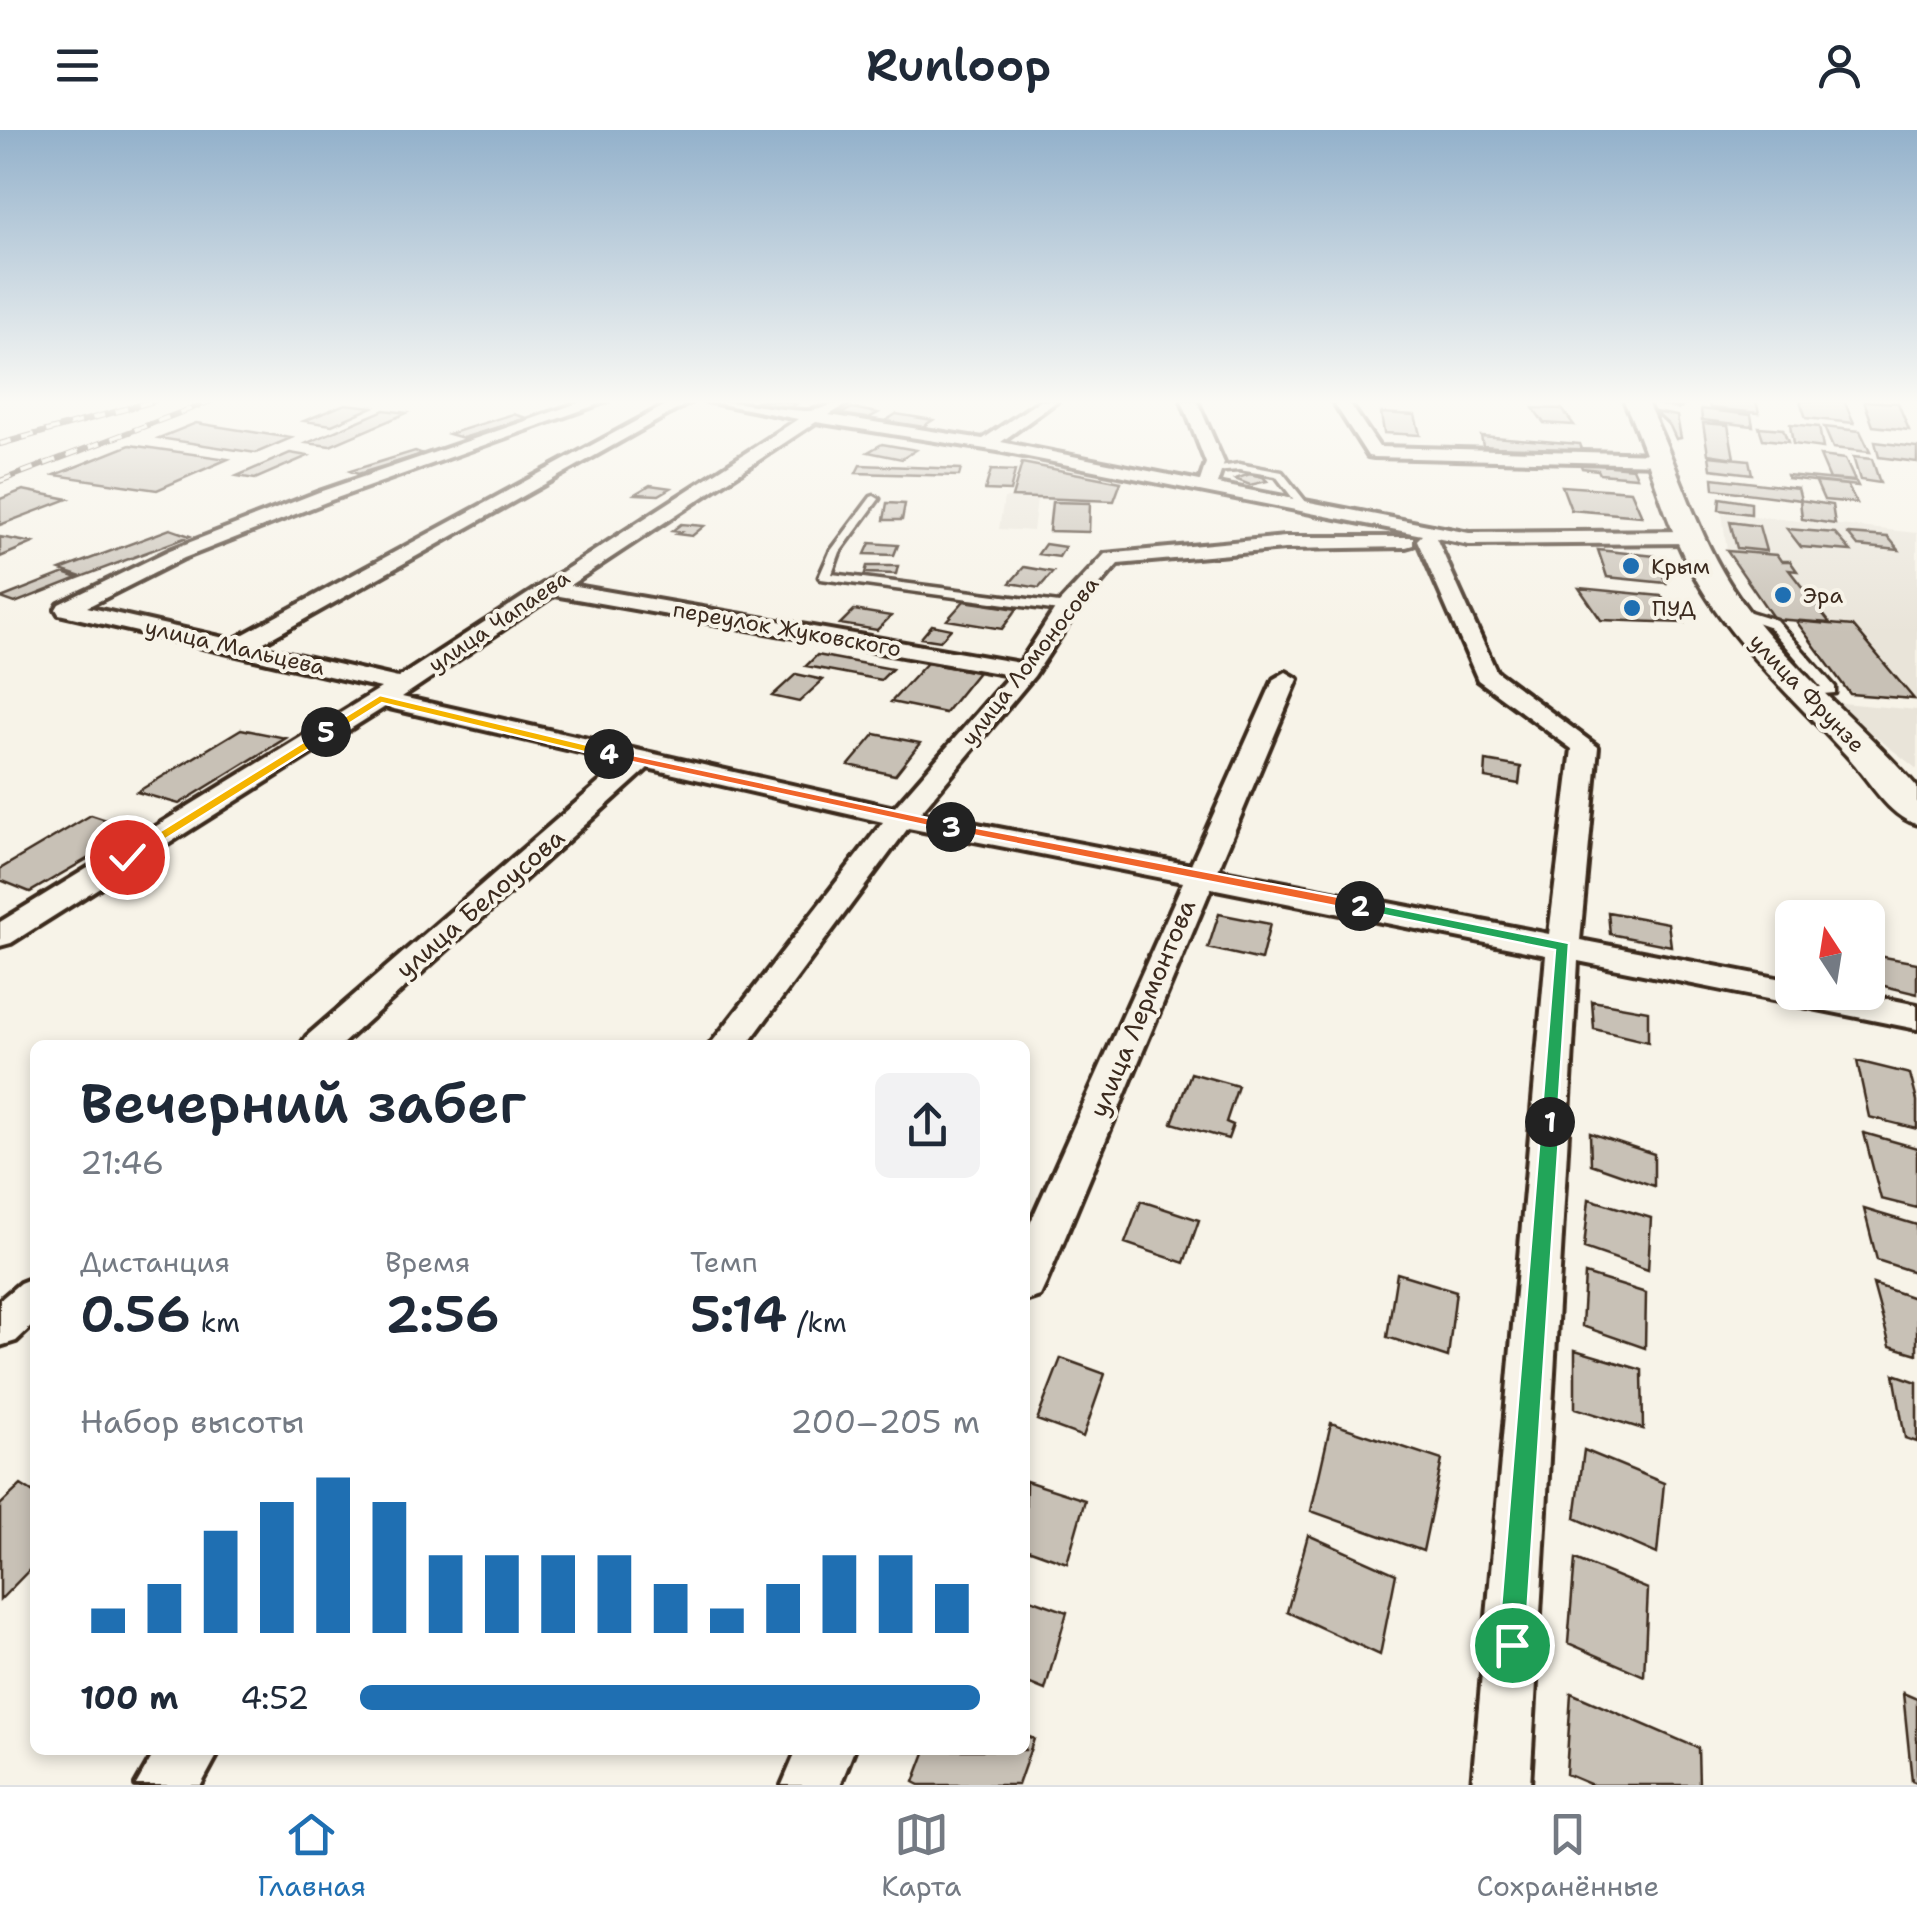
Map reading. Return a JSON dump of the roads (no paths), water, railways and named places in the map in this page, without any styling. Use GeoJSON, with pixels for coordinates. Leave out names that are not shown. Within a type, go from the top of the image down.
{"type":"FeatureCollection","features":[{"type":"Feature","properties":{"kind":"main road","name":"улица Фрунзе"},"geometry":{"type":"LineString","coordinates":[[1668,478],[1690,537],[1730,610],[1769,658],[1862,749],[1917,812]]}},
{"type":"Feature","properties":{"kind":"main road"},"geometry":{"type":"LineString","coordinates":[[1862,749],[1917,792]]}},
{"type":"Feature","properties":{"kind":"street","name":"улица Мальцева"},"geometry":{"type":"LineString","coordinates":[[378,478],[177,554],[68,609],[236,648],[640,761],[901,818],[1775,988]]}},
{"type":"Feature","properties":{"kind":"street"},"geometry":{"type":"LineString","coordinates":[[236,648],[547,478]]}},
{"type":"Feature","properties":{"kind":"street","name":"улица Чапаева"},"geometry":{"type":"LineString","coordinates":[[0,936],[391,692],[718,478]]}},
{"type":"Feature","properties":{"kind":"street"},"geometry":{"type":"LineString","coordinates":[[1211,478],[1305,506],[1468,540],[1690,537]]}},
{"type":"Feature","properties":{"kind":"street"},"geometry":{"type":"LineString","coordinates":[[1427,540],[1486,675],[1585,747],[1564,947],[1501,1785]]}},
{"type":"Feature","properties":{"kind":"street","name":"улица Ломоносова"},"geometry":{"type":"LineString","coordinates":[[732,1040],[901,818],[1026,671],[1067,608],[1112,558],[1285,543],[1468,540]]}},
{"type":"Feature","properties":{"kind":"street","name":"переулок Жуковского"},"geometry":{"type":"LineString","coordinates":[[548,588],[1026,671]]}},
{"type":"Feature","properties":{"kind":"street","name":"улица Лермонтова"},"geometry":{"type":"LineString","coordinates":[[1030,1271],[1286,679]]}},
{"type":"Feature","properties":{"kind":"street","name":"улица Белоусова"},"geometry":{"type":"LineString","coordinates":[[325,1040],[640,761]]}},
{"type":"Feature","properties":{"kind":"street","name":"улица Мальцева"},"geometry":{"type":"LineString","coordinates":[[1882,1010],[1917,1017]]}},
{"type":"Feature","properties":{"kind":"street"},"geometry":{"type":"LineString","coordinates":[[0,1327],[30,1300]]}},
{"type":"Feature","properties":{"kind":"street"},"geometry":{"type":"LineString","coordinates":[[165,1785],[188,1755]]}},
{"type":"Feature","properties":{"kind":"street"},"geometry":{"type":"LineString","coordinates":[[811,1785],[824,1755]]}},
{"type":"Feature","properties":{"kind":"lane"},"geometry":{"type":"LineString","coordinates":[[1282,478],[1305,506]]}},
{"type":"Feature","properties":{"kind":"lane"},"geometry":{"type":"LineString","coordinates":[[874,499],[835,552],[824,577],[1067,608]]}},
{"type":"Feature","properties":{"kind":"railway"},"geometry":{"type":"LineString","coordinates":[[0,481],[7,478]]}},
{"type":"Feature","properties":{"kind":"place","name":"Крым"},"geometry":{"type":"Point","coordinates":[1631,566]}},
{"type":"Feature","properties":{"kind":"place","name":"Эра"},"geometry":{"type":"Point","coordinates":[1783,595]}},
{"type":"Feature","properties":{"kind":"place","name":"ПУД"},"geometry":{"type":"Point","coordinates":[1632,608]}}]}
